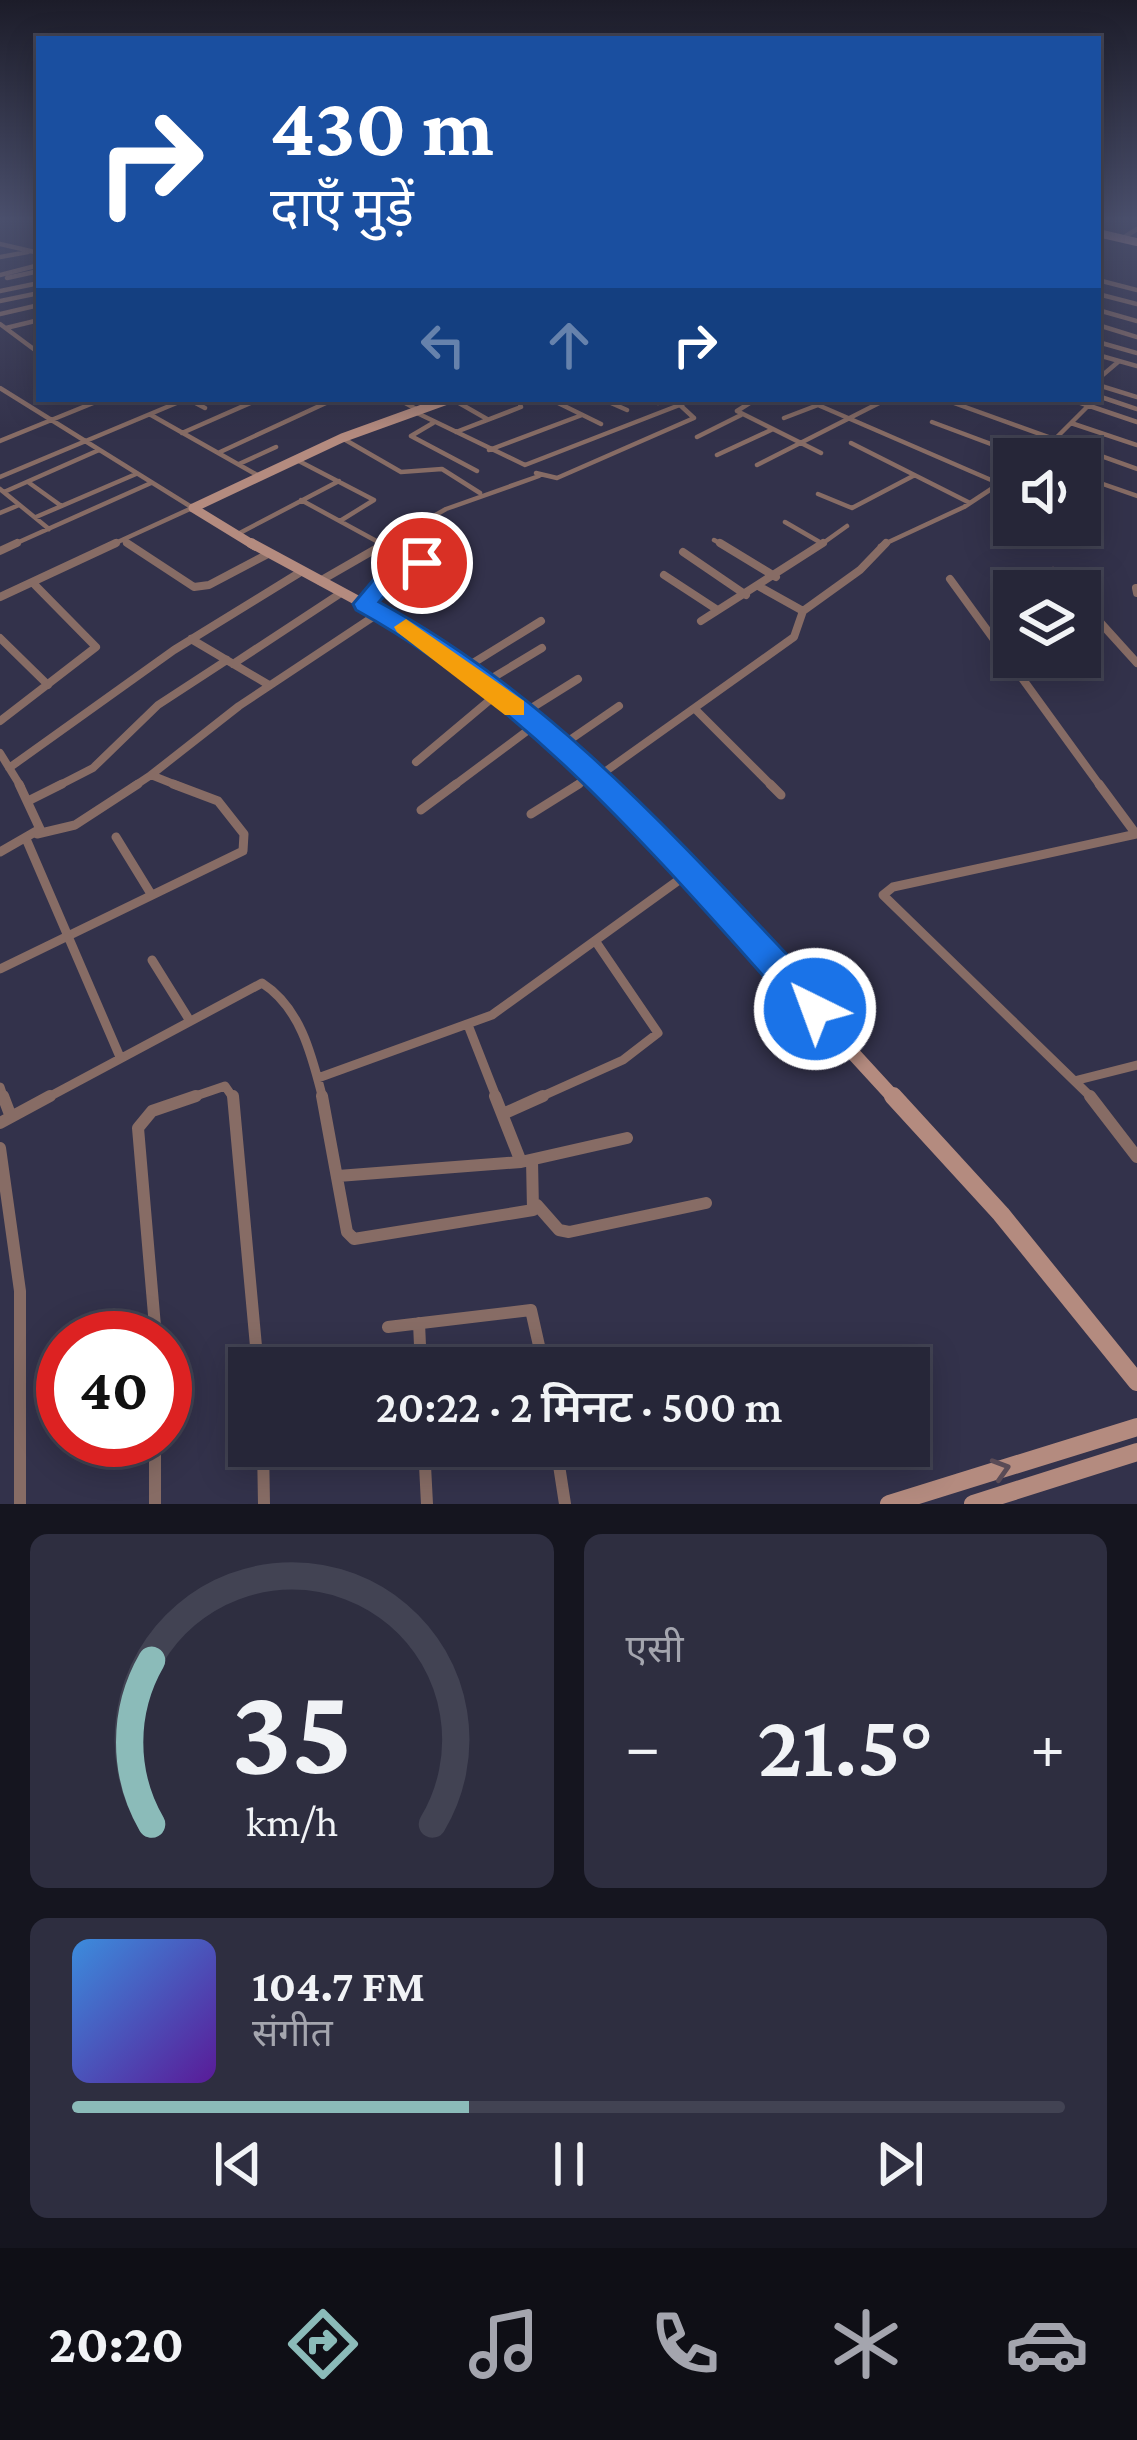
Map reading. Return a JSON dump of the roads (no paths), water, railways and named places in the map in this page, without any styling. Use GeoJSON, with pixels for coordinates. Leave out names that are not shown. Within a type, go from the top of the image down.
{"type":"FeatureCollection","features":[{"type":"Feature","properties":{"kind":"street"},"geometry":{"type":"LineString","coordinates":[[0,301],[36,294]]}},
{"type":"Feature","properties":{"kind":"street"},"geometry":{"type":"LineString","coordinates":[[1101,295],[1137,304]]}},
{"type":"Feature","properties":{"kind":"street"},"geometry":{"type":"LineString","coordinates":[[0,314],[36,306]]}},
{"type":"Feature","properties":{"kind":"street"},"geometry":{"type":"LineString","coordinates":[[1101,311],[1137,321]]}},
{"type":"Feature","properties":{"kind":"street"},"geometry":{"type":"LineString","coordinates":[[2,327],[36,321]]}},
{"type":"Feature","properties":{"kind":"street"},"geometry":{"type":"LineString","coordinates":[[2,327],[36,349]]}},
{"type":"Feature","properties":{"kind":"street"},"geometry":{"type":"LineString","coordinates":[[1101,327],[1137,337]]}},
{"type":"Feature","properties":{"kind":"street"},"geometry":{"type":"LineString","coordinates":[[1101,343],[1137,353]]}},
{"type":"Feature","properties":{"kind":"street"},"geometry":{"type":"LineString","coordinates":[[1101,356],[1137,366]]}},
{"type":"Feature","properties":{"kind":"street"},"geometry":{"type":"LineString","coordinates":[[1101,379],[1119,361]]}},
{"type":"Feature","properties":{"kind":"street"},"geometry":{"type":"LineString","coordinates":[[1101,383],[1134,396],[1137,388]]}},
{"type":"Feature","properties":{"kind":"street"},"geometry":{"type":"LineString","coordinates":[[0,388],[299,573],[380,612],[465,668],[597,774],[691,871],[1001,1214],[1137,1382]]}},
{"type":"Feature","properties":{"kind":"street"},"geometry":{"type":"LineString","coordinates":[[1101,397],[1137,409]]}},
{"type":"Feature","properties":{"kind":"street"},"geometry":{"type":"LineString","coordinates":[[0,441],[96,402]]}},
{"type":"Feature","properties":{"kind":"street"},"geometry":{"type":"LineString","coordinates":[[0,477],[179,402]]}},
{"type":"Feature","properties":{"kind":"street"},"geometry":{"type":"LineString","coordinates":[[193,402],[205,408]]}},
{"type":"Feature","properties":{"kind":"street"},"geometry":{"type":"LineString","coordinates":[[182,433],[252,402]]}},
{"type":"Feature","properties":{"kind":"street"},"geometry":{"type":"LineString","coordinates":[[218,453],[328,402]]}},
{"type":"Feature","properties":{"kind":"street"},"geometry":{"type":"LineString","coordinates":[[403,402],[539,476]]}},
{"type":"Feature","properties":{"kind":"street"},"geometry":{"type":"LineString","coordinates":[[0,597],[35,585],[342,438],[442,402]]}},
{"type":"Feature","properties":{"kind":"street"},"geometry":{"type":"LineString","coordinates":[[457,402],[488,419]]}},
{"type":"Feature","properties":{"kind":"street"},"geometry":{"type":"LineString","coordinates":[[454,433],[521,406],[519,402]]}},
{"type":"Feature","properties":{"kind":"street"},"geometry":{"type":"LineString","coordinates":[[556,402],[601,424]]}},
{"type":"Feature","properties":{"kind":"street"},"geometry":{"type":"LineString","coordinates":[[609,402],[627,410]]}},
{"type":"Feature","properties":{"kind":"street"},"geometry":{"type":"LineString","coordinates":[[525,465],[685,402]]}},
{"type":"Feature","properties":{"kind":"street"},"geometry":{"type":"LineString","coordinates":[[750,402],[738,409],[741,415],[821,453]]}},
{"type":"Feature","properties":{"kind":"street"},"geometry":{"type":"LineString","coordinates":[[867,402],[873,405]]}},
{"type":"Feature","properties":{"kind":"street"},"geometry":{"type":"LineString","coordinates":[[757,466],[803,444],[841,418],[880,402]]}},
{"type":"Feature","properties":{"kind":"street"},"geometry":{"type":"LineString","coordinates":[[952,402],[1050,438]]}},
{"type":"Feature","properties":{"kind":"street"},"geometry":{"type":"LineString","coordinates":[[1077,402],[1137,422]]}},
{"type":"Feature","properties":{"kind":"street"},"geometry":{"type":"LineString","coordinates":[[318,582],[482,494],[539,476],[557,478],[694,418],[679,404]]}},
{"type":"Feature","properties":{"kind":"street"},"geometry":{"type":"LineString","coordinates":[[784,418],[809,404],[993,480]]}},
{"type":"Feature","properties":{"kind":"street"},"geometry":{"type":"LineString","coordinates":[[1057,438],[1088,406]]}},
{"type":"Feature","properties":{"kind":"street"},"geometry":{"type":"LineString","coordinates":[[149,414],[260,476]]}},
{"type":"Feature","properties":{"kind":"street"},"geometry":{"type":"LineString","coordinates":[[489,450],[582,415]]}},
{"type":"Feature","properties":{"kind":"street"},"geometry":{"type":"LineString","coordinates":[[697,436],[741,415]]}},
{"type":"Feature","properties":{"kind":"street"},"geometry":{"type":"LineString","coordinates":[[435,422],[411,436],[477,471]]}},
{"type":"Feature","properties":{"kind":"street"},"geometry":{"type":"LineString","coordinates":[[932,422],[993,444]]}},
{"type":"Feature","properties":{"kind":"street"},"geometry":{"type":"LineString","coordinates":[[1071,423],[1137,445]]}},
{"type":"Feature","properties":{"kind":"street"},"geometry":{"type":"LineString","coordinates":[[717,454],[772,430]]}},
{"type":"Feature","properties":{"kind":"street"},"geometry":{"type":"LineString","coordinates":[[342,438],[408,475],[442,469],[482,494]]}},
{"type":"Feature","properties":{"kind":"street"},"geometry":{"type":"LineString","coordinates":[[850,443],[970,503]]}},
{"type":"Feature","properties":{"kind":"street"},"geometry":{"type":"LineString","coordinates":[[239,464],[276,447]]}},
{"type":"Feature","properties":{"kind":"street"},"geometry":{"type":"LineString","coordinates":[[2,490],[100,450]]}},
{"type":"Feature","properties":{"kind":"street"},"geometry":{"type":"LineString","coordinates":[[1101,456],[1137,469]]}},
{"type":"Feature","properties":{"kind":"street"},"geometry":{"type":"LineString","coordinates":[[295,459],[374,500],[340,521]]}},
{"type":"Feature","properties":{"kind":"street"},"geometry":{"type":"LineString","coordinates":[[36,517],[138,473]]}},
{"type":"Feature","properties":{"kind":"street"},"geometry":{"type":"LineString","coordinates":[[818,494],[852,508],[915,476]]}},
{"type":"Feature","properties":{"kind":"street"},"geometry":{"type":"LineString","coordinates":[[236,535],[338,481]]}},
{"type":"Feature","properties":{"kind":"street"},"geometry":{"type":"LineString","coordinates":[[28,482],[61,506]]}},
{"type":"Feature","properties":{"kind":"street"},"geometry":{"type":"LineString","coordinates":[[0,551],[153,482]]}},
{"type":"Feature","properties":{"kind":"street"},"geometry":{"type":"LineString","coordinates":[[1101,483],[1137,496]]}},
{"type":"Feature","properties":{"kind":"street"},"geometry":{"type":"LineString","coordinates":[[531,814],[696,710],[794,637],[803,611],[860,571],[878,547],[993,488]]}},
{"type":"Feature","properties":{"kind":"street"},"geometry":{"type":"LineString","coordinates":[[2,490],[49,529]]}},
{"type":"Feature","properties":{"kind":"street"},"geometry":{"type":"LineString","coordinates":[[301,500],[382,544]]}},
{"type":"Feature","properties":{"kind":"street"},"geometry":{"type":"LineString","coordinates":[[0,513],[21,504]]}},
{"type":"Feature","properties":{"kind":"street"},"geometry":{"type":"LineString","coordinates":[[785,522],[823,544]]}},
{"type":"Feature","properties":{"kind":"street"},"geometry":{"type":"LineString","coordinates":[[701,621],[776,578],[847,526]]}},
{"type":"Feature","properties":{"kind":"street"},"geometry":{"type":"LineString","coordinates":[[714,540],[776,578]]}},
{"type":"Feature","properties":{"kind":"street"},"geometry":{"type":"LineString","coordinates":[[125,542],[194,587],[209,585],[268,554]]}},
{"type":"Feature","properties":{"kind":"street"},"geometry":{"type":"LineString","coordinates":[[683,552],[746,595]]}},
{"type":"Feature","properties":{"kind":"street"},"geometry":{"type":"LineString","coordinates":[[364,604],[383,583],[422,563]]}},
{"type":"Feature","properties":{"kind":"street"},"geometry":{"type":"LineString","coordinates":[[9,768],[191,639],[299,573]]}},
{"type":"Feature","properties":{"kind":"street"},"geometry":{"type":"LineString","coordinates":[[664,575],[716,609]]}},
{"type":"Feature","properties":{"kind":"street"},"geometry":{"type":"LineString","coordinates":[[950,579],[1137,834],[893,886],[883,895],[1078,1080],[1137,1157]]}},
{"type":"Feature","properties":{"kind":"street"},"geometry":{"type":"LineString","coordinates":[[0,721],[89,654],[95,640],[35,585]]}},
{"type":"Feature","properties":{"kind":"street"},"geometry":{"type":"LineString","coordinates":[[760,587],[803,611]]}},
{"type":"Feature","properties":{"kind":"street"},"geometry":{"type":"LineString","coordinates":[[30,800],[93,767],[158,705],[341,593]]}},
{"type":"Feature","properties":{"kind":"street"},"geometry":{"type":"LineString","coordinates":[[0,852],[75,825],[380,612]]}},
{"type":"Feature","properties":{"kind":"street"},"geometry":{"type":"LineString","coordinates":[[465,668],[541,621]]}},
{"type":"Feature","properties":{"kind":"street"},"geometry":{"type":"LineString","coordinates":[[1101,623],[1137,663]]}},
{"type":"Feature","properties":{"kind":"street"},"geometry":{"type":"LineString","coordinates":[[0,638],[48,686]]}},
{"type":"Feature","properties":{"kind":"street"},"geometry":{"type":"LineString","coordinates":[[191,639],[271,686]]}},
{"type":"Feature","properties":{"kind":"street"},"geometry":{"type":"LineString","coordinates":[[416,762],[490,689],[542,648]]}},
{"type":"Feature","properties":{"kind":"street"},"geometry":{"type":"LineString","coordinates":[[421,810],[578,680]]}},
{"type":"Feature","properties":{"kind":"street"},"geometry":{"type":"LineString","coordinates":[[561,746],[619,706]]}},
{"type":"Feature","properties":{"kind":"street"},"geometry":{"type":"LineString","coordinates":[[696,710],[781,795]]}},
{"type":"Feature","properties":{"kind":"street"},"geometry":{"type":"LineString","coordinates":[[0,753],[40,824],[32,838],[121,1058]]}},
{"type":"Feature","properties":{"kind":"street"},"geometry":{"type":"LineString","coordinates":[[0,969],[236,856],[246,846],[244,834],[218,801],[151,776]]}},
{"type":"Feature","properties":{"kind":"street"},"geometry":{"type":"LineString","coordinates":[[116,837],[151,894]]}},
{"type":"Feature","properties":{"kind":"street"},"geometry":{"type":"LineString","coordinates":[[318,1078],[492,1015],[691,871]]}},
{"type":"Feature","properties":{"kind":"street"},"geometry":{"type":"LineString","coordinates":[[503,1114],[623,1060],[658,1033],[596,941]]}},
{"type":"Feature","properties":{"kind":"street"},"geometry":{"type":"LineString","coordinates":[[152,960],[190,1021]]}},
{"type":"Feature","properties":{"kind":"street"},"geometry":{"type":"LineString","coordinates":[[0,1087],[5,1120],[255,985],[270,984],[296,1020],[318,1078],[347,1232],[362,1240],[531,1211],[537,1204]]}},
{"type":"Feature","properties":{"kind":"street"},"geometry":{"type":"LineString","coordinates":[[469,1025],[526,1161],[537,1204],[559,1230],[569,1232],[706,1203]]}},
{"type":"Feature","properties":{"kind":"street"},"geometry":{"type":"LineString","coordinates":[[1078,1080],[1137,1065]]}},
{"type":"Feature","properties":{"kind":"street"},"geometry":{"type":"LineString","coordinates":[[154,1311],[138,1128],[152,1111],[225,1086],[233,1092],[256,1347]]}},
{"type":"Feature","properties":{"kind":"street"},"geometry":{"type":"LineString","coordinates":[[337,1176],[526,1161],[627,1138]]}},
{"type":"Feature","properties":{"kind":"street"},"geometry":{"type":"LineString","coordinates":[[0,1148],[20,1291],[20,1504]]}},
{"type":"Feature","properties":{"kind":"street"},"geometry":{"type":"LineString","coordinates":[[388,1327],[533,1310],[540,1347]]}},
{"type":"Feature","properties":{"kind":"street"},"geometry":{"type":"LineString","coordinates":[[419,1323],[420,1347]]}},
{"type":"Feature","properties":{"kind":"street"},"geometry":{"type":"LineString","coordinates":[[889,1504],[1137,1427]]}},
{"type":"Feature","properties":{"kind":"street"},"geometry":{"type":"LineString","coordinates":[[973,1504],[1137,1452]]}},
{"type":"Feature","properties":{"kind":"street"},"geometry":{"type":"LineString","coordinates":[[155,1467],[155,1504]]}},
{"type":"Feature","properties":{"kind":"street"},"geometry":{"type":"LineString","coordinates":[[263,1467],[264,1504]]}},
{"type":"Feature","properties":{"kind":"street"},"geometry":{"type":"LineString","coordinates":[[425,1467],[427,1504]]}},
{"type":"Feature","properties":{"kind":"street"},"geometry":{"type":"LineString","coordinates":[[559,1467],[565,1504]]}}]}
